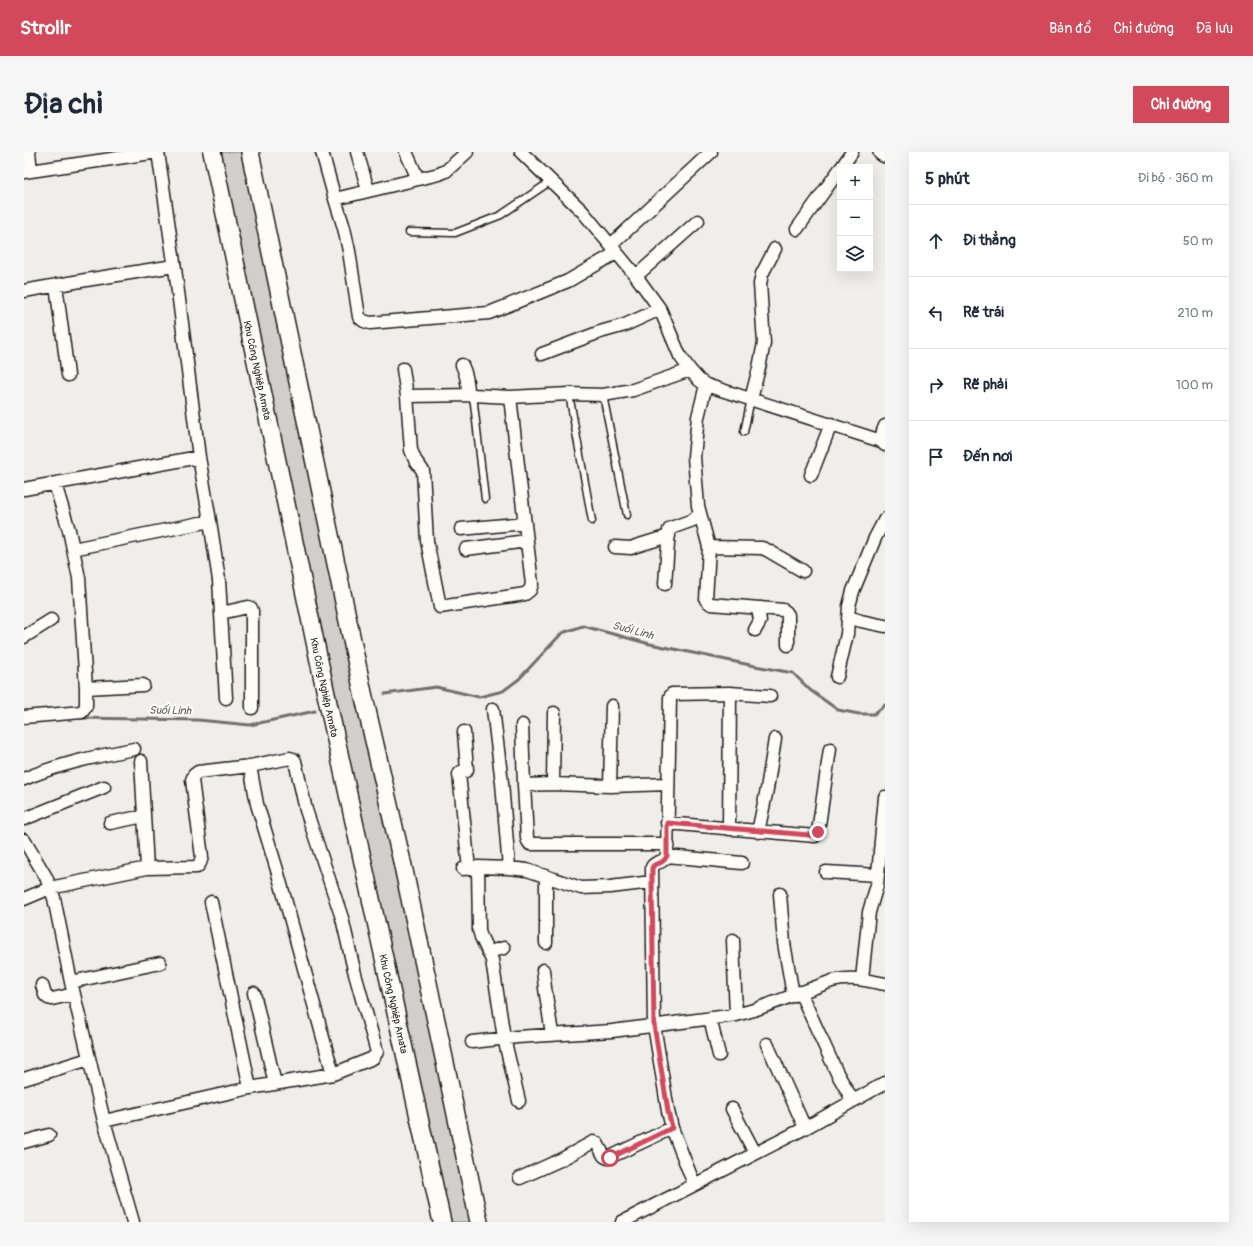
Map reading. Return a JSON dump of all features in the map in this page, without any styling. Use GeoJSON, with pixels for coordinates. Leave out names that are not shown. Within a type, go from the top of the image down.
{"type":"FeatureCollection","features":[{"type":"Feature","properties":{"kind":"street"},"geometry":{"type":"LineString","coordinates":[[29,152],[27,172],[80,158],[158,152],[199,457],[219,580],[226,698]]}},
{"type":"Feature","properties":{"kind":"street","name":"Khu Công Nghiệp Amata"},"geometry":{"type":"LineString","coordinates":[[212,152],[326,694],[442,1222]]}},
{"type":"Feature","properties":{"kind":"street"},"geometry":{"type":"LineString","coordinates":[[250,152],[363,693],[403,866],[479,1222]]}},
{"type":"Feature","properties":{"kind":"street"},"geometry":{"type":"LineString","coordinates":[[322,152],[344,228],[359,317],[370,323],[489,313],[568,281],[614,249],[711,152]]}},
{"type":"Feature","properties":{"kind":"street"},"geometry":{"type":"LineString","coordinates":[[357,152],[368,190]]}},
{"type":"Feature","properties":{"kind":"street"},"geometry":{"type":"LineString","coordinates":[[406,152],[418,178]]}},
{"type":"Feature","properties":{"kind":"street"},"geometry":{"type":"LineString","coordinates":[[336,199],[446,171],[467,152]]}},
{"type":"Feature","properties":{"kind":"street"},"geometry":{"type":"LineString","coordinates":[[521,152],[583,212],[636,276],[660,309],[680,356],[699,380],[706,385],[831,424],[883,443],[882,431],[885,426]]}},
{"type":"Feature","properties":{"kind":"street"},"geometry":{"type":"LineString","coordinates":[[844,164],[852,152]]}},
{"type":"Feature","properties":{"kind":"street"},"geometry":{"type":"LineString","coordinates":[[797,229],[837,174]]}},
{"type":"Feature","properties":{"kind":"street"},"geometry":{"type":"LineString","coordinates":[[636,276],[698,221]]}},
{"type":"Feature","properties":{"kind":"street"},"geometry":{"type":"LineString","coordinates":[[751,399],[764,343],[760,284],[762,274],[775,249]]}},
{"type":"Feature","properties":{"kind":"street"},"geometry":{"type":"LineString","coordinates":[[24,292],[56,285],[174,266]]}},
{"type":"Feature","properties":{"kind":"street"},"geometry":{"type":"LineString","coordinates":[[56,285],[68,375]]}},
{"type":"Feature","properties":{"kind":"street"},"geometry":{"type":"LineString","coordinates":[[542,354],[600,332],[625,325],[660,309]]}},
{"type":"Feature","properties":{"kind":"street"},"geometry":{"type":"LineString","coordinates":[[462,365],[471,395]]}},
{"type":"Feature","properties":{"kind":"street"},"geometry":{"type":"LineString","coordinates":[[403,369],[407,396],[411,450],[412,455],[423,472],[427,541],[440,606],[525,594],[530,590],[532,584],[510,397]]}},
{"type":"Feature","properties":{"kind":"street"},"geometry":{"type":"LineString","coordinates":[[407,396],[471,395],[510,397],[569,394],[603,395],[633,390],[690,370]]}},
{"type":"Feature","properties":{"kind":"street"},"geometry":{"type":"LineString","coordinates":[[706,385],[698,417],[694,456],[698,506],[705,526],[709,547],[706,600],[711,604],[783,610],[788,615],[788,645]]}},
{"type":"Feature","properties":{"kind":"street"},"geometry":{"type":"LineString","coordinates":[[811,475],[831,424]]}},
{"type":"Feature","properties":{"kind":"street"},"geometry":{"type":"LineString","coordinates":[[24,489],[199,457]]}},
{"type":"Feature","properties":{"kind":"street"},"geometry":{"type":"LineString","coordinates":[[24,717],[82,712],[86,706],[79,578],[69,530],[55,484]]}},
{"type":"Feature","properties":{"kind":"street"},"geometry":{"type":"LineString","coordinates":[[665,584],[669,530],[693,520],[700,514]]}},
{"type":"Feature","properties":{"kind":"street"},"geometry":{"type":"LineString","coordinates":[[837,677],[847,634],[849,606],[853,591],[875,538],[885,519]]}},
{"type":"Feature","properties":{"kind":"street"},"geometry":{"type":"LineString","coordinates":[[73,549],[210,521]]}},
{"type":"Feature","properties":{"kind":"street"},"geometry":{"type":"LineString","coordinates":[[461,529],[525,523]]}},
{"type":"Feature","properties":{"kind":"street"},"geometry":{"type":"LineString","coordinates":[[615,547],[631,548],[669,536]]}},
{"type":"Feature","properties":{"kind":"street"},"geometry":{"type":"LineString","coordinates":[[466,549],[527,540]]}},
{"type":"Feature","properties":{"kind":"street"},"geometry":{"type":"LineString","coordinates":[[709,547],[752,548],[767,550],[803,571]]}},
{"type":"Feature","properties":{"kind":"street"},"geometry":{"type":"LineString","coordinates":[[221,613],[248,607],[251,608],[252,611],[252,708]]}},
{"type":"Feature","properties":{"kind":"street"},"geometry":{"type":"LineString","coordinates":[[755,630],[755,627],[760,621],[759,614],[761,608]]}},
{"type":"Feature","properties":{"kind":"street"},"geometry":{"type":"LineString","coordinates":[[849,617],[885,626]]}},
{"type":"Feature","properties":{"kind":"street"},"geometry":{"type":"LineString","coordinates":[[24,637],[51,620]]}},
{"type":"Feature","properties":{"kind":"street"},"geometry":{"type":"LineString","coordinates":[[86,688],[143,685]]}},
{"type":"Feature","properties":{"kind":"street"},"geometry":{"type":"LineString","coordinates":[[729,829],[730,693]]}},
{"type":"Feature","properties":{"kind":"street"},"geometry":{"type":"LineString","coordinates":[[694,1184],[672,1128],[654,1025],[652,868],[654,865],[665,859],[667,850],[670,695],[730,693],[770,696]]}},
{"type":"Feature","properties":{"kind":"street"},"geometry":{"type":"LineString","coordinates":[[610,786],[612,706]]}},
{"type":"Feature","properties":{"kind":"street"},"geometry":{"type":"LineString","coordinates":[[494,709],[509,868]]}},
{"type":"Feature","properties":{"kind":"street"},"geometry":{"type":"LineString","coordinates":[[553,784],[554,714]]}},
{"type":"Feature","properties":{"kind":"street"},"geometry":{"type":"LineString","coordinates":[[522,725],[527,838],[530,844],[667,850],[742,863]]}},
{"type":"Feature","properties":{"kind":"street"},"geometry":{"type":"LineString","coordinates":[[464,732],[466,771],[459,774],[479,930],[481,938],[492,960],[504,1038],[519,1101]]}},
{"type":"Feature","properties":{"kind":"street"},"geometry":{"type":"LineString","coordinates":[[758,832],[775,739]]}},
{"type":"Feature","properties":{"kind":"street"},"geometry":{"type":"LineString","coordinates":[[24,779],[55,767],[134,749]]}},
{"type":"Feature","properties":{"kind":"street"},"geometry":{"type":"LineString","coordinates":[[667,823],[815,836],[830,749]]}},
{"type":"Feature","properties":{"kind":"street"},"geometry":{"type":"LineString","coordinates":[[24,899],[50,888],[147,868],[197,867],[202,857],[192,780],[194,775],[198,772],[250,766],[290,758],[295,761],[306,810],[342,918],[355,974],[377,1052],[373,1058],[333,1074],[250,1088],[104,1121]]}},
{"type":"Feature","properties":{"kind":"street"},"geometry":{"type":"LineString","coordinates":[[141,761],[147,868]]}},
{"type":"Feature","properties":{"kind":"street"},"geometry":{"type":"LineString","coordinates":[[250,766],[257,804],[277,870],[333,1074]]}},
{"type":"Feature","properties":{"kind":"street"},"geometry":{"type":"LineString","coordinates":[[524,785],[553,784],[610,786],[668,784]]}},
{"type":"Feature","properties":{"kind":"street"},"geometry":{"type":"LineString","coordinates":[[24,819],[104,787]]}},
{"type":"Feature","properties":{"kind":"street"},"geometry":{"type":"LineString","coordinates":[[862,978],[869,912],[880,890],[878,875],[884,833],[885,797]]}},
{"type":"Feature","properties":{"kind":"street"},"geometry":{"type":"LineString","coordinates":[[110,823],[144,816]]}},
{"type":"Feature","properties":{"kind":"street"},"geometry":{"type":"LineString","coordinates":[[24,840],[46,877],[54,898],[71,982],[104,1121],[133,1222]]}},
{"type":"Feature","properties":{"kind":"street"},"geometry":{"type":"LineString","coordinates":[[470,868],[509,868],[526,870],[582,888],[610,887],[652,882]]}},
{"type":"Feature","properties":{"kind":"street"},"geometry":{"type":"LineString","coordinates":[[826,872],[878,875]]}},
{"type":"Feature","properties":{"kind":"street"},"geometry":{"type":"LineString","coordinates":[[546,876],[546,943]]}},
{"type":"Feature","properties":{"kind":"street"},"geometry":{"type":"LineString","coordinates":[[780,894],[784,943],[796,994],[853,1102]]}},
{"type":"Feature","properties":{"kind":"street"},"geometry":{"type":"LineString","coordinates":[[211,902],[250,1088]]}},
{"type":"Feature","properties":{"kind":"street"},"geometry":{"type":"LineString","coordinates":[[732,940],[736,1014]]}},
{"type":"Feature","properties":{"kind":"street"},"geometry":{"type":"LineString","coordinates":[[488,952],[504,948]]}},
{"type":"Feature","properties":{"kind":"street"},"geometry":{"type":"LineString","coordinates":[[71,982],[160,963]]}},
{"type":"Feature","properties":{"kind":"street"},"geometry":{"type":"LineString","coordinates":[[543,970],[554,1034]]}},
{"type":"Feature","properties":{"kind":"street"},"geometry":{"type":"LineString","coordinates":[[472,1042],[554,1034],[612,1031],[736,1014],[754,1010],[841,978],[862,978],[885,984]]}},
{"type":"Feature","properties":{"kind":"street"},"geometry":{"type":"LineString","coordinates":[[42,985],[48,998],[56,998],[74,994]]}},
{"type":"Feature","properties":{"kind":"street"},"geometry":{"type":"LineString","coordinates":[[254,993],[275,1084]]}},
{"type":"Feature","properties":{"kind":"street"},"geometry":{"type":"LineString","coordinates":[[554,1034],[555,1007]]}},
{"type":"Feature","properties":{"kind":"street"},"geometry":{"type":"LineString","coordinates":[[710,1018],[719,1055]]}},
{"type":"Feature","properties":{"kind":"street"},"geometry":{"type":"LineString","coordinates":[[767,1044],[805,1128]]}},
{"type":"Feature","properties":{"kind":"street"},"geometry":{"type":"LineString","coordinates":[[24,1079],[89,1059]]}},
{"type":"Feature","properties":{"kind":"street"},"geometry":{"type":"LineString","coordinates":[[622,1222],[805,1128],[885,1083]]}},
{"type":"Feature","properties":{"kind":"street"},"geometry":{"type":"LineString","coordinates":[[732,1109],[755,1153]]}},
{"type":"Feature","properties":{"kind":"street"},"geometry":{"type":"LineString","coordinates":[[520,1178],[560,1160],[593,1142],[597,1143],[604,1156],[608,1158],[672,1128]]}},
{"type":"Feature","properties":{"kind":"street"},"geometry":{"type":"LineString","coordinates":[[24,1142],[49,1136]]}},
{"type":"Feature","properties":{"kind":"lane"},"geometry":{"type":"LineString","coordinates":[[409,232],[455,233],[501,215],[552,181]]}},
{"type":"Feature","properties":{"kind":"lane"},"geometry":{"type":"LineString","coordinates":[[569,394],[592,521]]}},
{"type":"Feature","properties":{"kind":"lane"},"geometry":{"type":"LineString","coordinates":[[471,395],[485,500]]}},
{"type":"Feature","properties":{"kind":"lane"},"geometry":{"type":"LineString","coordinates":[[603,395],[627,514]]}},
{"type":"Feature","properties":{"kind":"lane"},"geometry":{"type":"LineString","coordinates":[[744,432],[751,399]]}},
{"type":"Feature","properties":{"kind":"shaded area"},"geometry":{"type":"Polygon","coordinates":[[[218,152],[244,152],[473,1222],[448,1222],[218,152]]]}},
{"type":"Feature","properties":{"kind":"waterway","name":"Suối Linh"},"geometry":{"type":"LineString","coordinates":[[385,694],[436,687],[479,697],[503,691],[519,679],[562,633],[583,626],[650,644],[793,673],[810,690],[838,710],[859,714],[874,714],[885,705]]}},
{"type":"Feature","properties":{"kind":"waterway","name":"Suối Linh"},"geometry":{"type":"LineString","coordinates":[[80,718],[198,720],[250,725],[315,711]]}},
{"type":"Feature","properties":{"kind":"route"},"geometry":{"type":"LineString","coordinates":[[610,1158],[672,1128],[654,1025],[652,868],[654,865],[662,862],[667,856],[667,823],[815,836],[818,832]]}}]}
